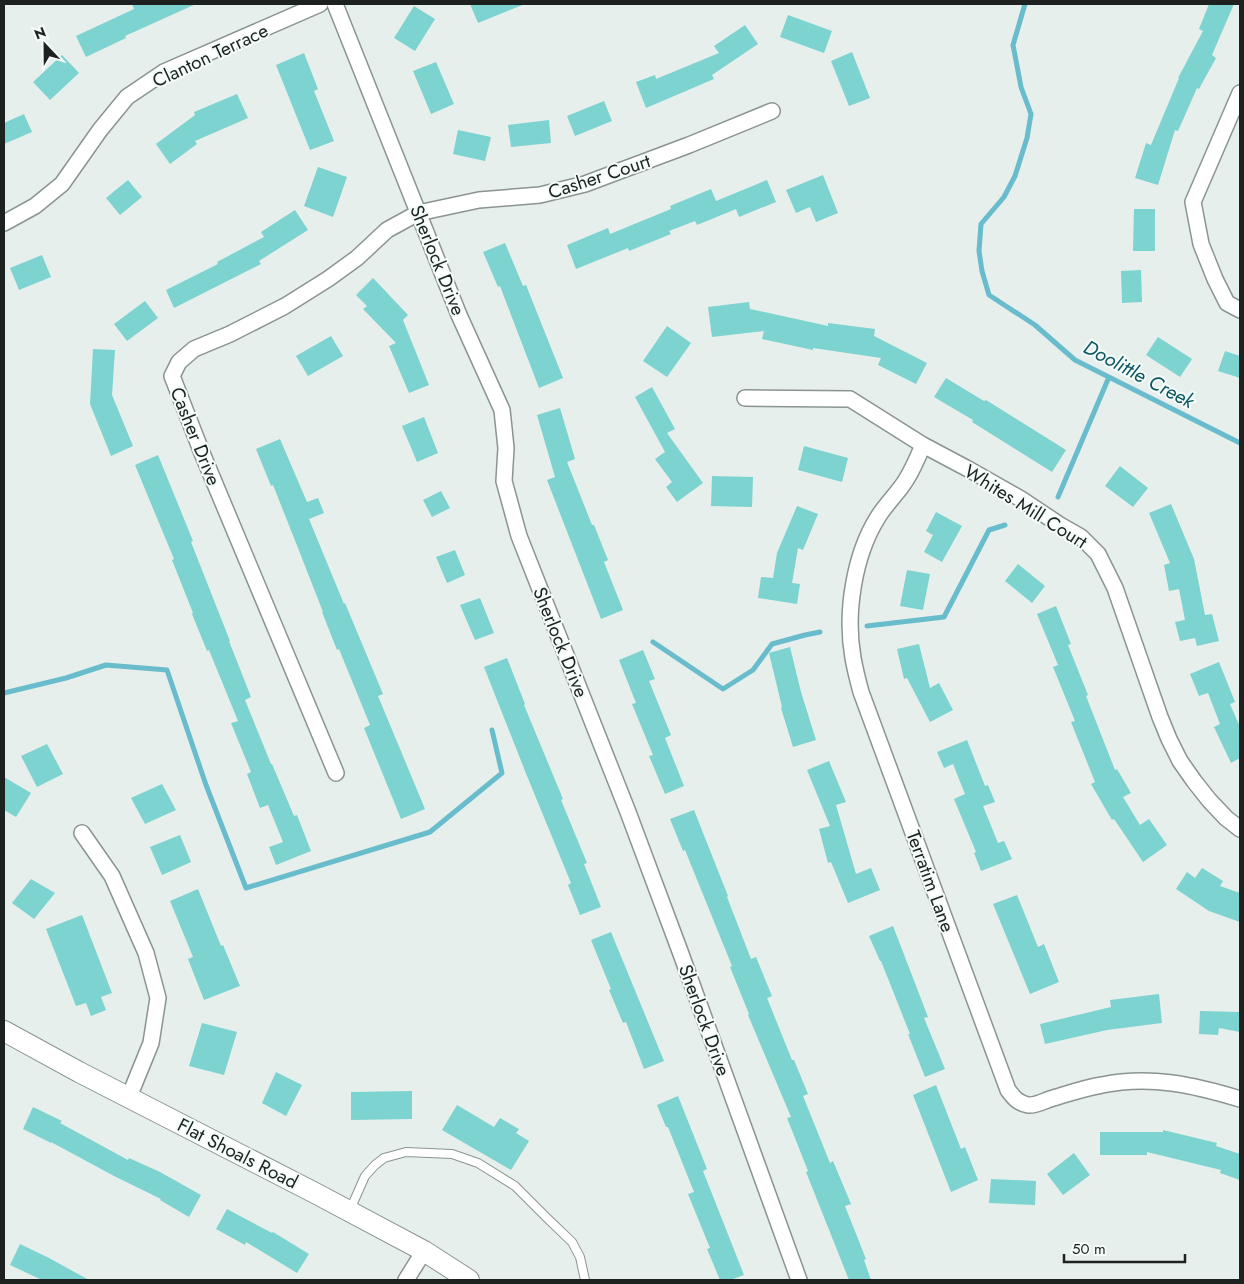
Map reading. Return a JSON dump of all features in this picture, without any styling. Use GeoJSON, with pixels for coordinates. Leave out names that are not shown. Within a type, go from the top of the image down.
{"type":"FeatureCollection","features":[{"type":"Feature","properties":{"kind":"main road","name":"Flat Shoals Road"},"geometry":{"type":"LineString","coordinates":[[4,1031],[424,1251],[469,1280]]}},
{"type":"Feature","properties":{"kind":"street","name":"Clanton Terrace"},"geometry":{"type":"LineString","coordinates":[[4,223],[35,206],[62,184],[100,130],[127,97],[164,72],[320,4]]}},
{"type":"Feature","properties":{"kind":"street","name":"Sherlock Drive"},"geometry":{"type":"LineString","coordinates":[[335,4],[459,315],[502,410],[506,448],[504,481],[519,536],[631,821],[799,1280]]}},
{"type":"Feature","properties":{"kind":"street"},"geometry":{"type":"LineString","coordinates":[[1240,93],[1193,202],[1200,244],[1215,279],[1227,304],[1240,310]]}},
{"type":"Feature","properties":{"kind":"street","name":"Casher Court"},"geometry":{"type":"LineString","coordinates":[[418,213],[478,200],[540,195],[585,184],[690,145],[772,111]]}},
{"type":"Feature","properties":{"kind":"street","name":"Casher Drive"},"geometry":{"type":"LineString","coordinates":[[336,773],[202,453],[172,376],[178,362],[194,349],[230,334],[284,306],[328,279],[357,258],[387,230],[418,213]]}},
{"type":"Feature","properties":{"kind":"street","name":"Whites Mill Court"},"geometry":{"type":"LineString","coordinates":[[745,398],[850,399],[923,445],[1021,499],[1081,537],[1098,554],[1115,588],[1160,717],[1180,761],[1209,800],[1226,818],[1240,829]]}},
{"type":"Feature","properties":{"kind":"street","name":"Terratim Lane"},"geometry":{"type":"LineString","coordinates":[[923,445],[907,479],[878,517],[867,539],[859,562],[853,585],[850,610],[853,658],[861,692],[1008,1090],[1015,1101],[1030,1106],[1103,1084],[1151,1080],[1204,1088],[1240,1099]]}},
{"type":"Feature","properties":{"kind":"street"},"geometry":{"type":"LineString","coordinates":[[82,833],[112,876],[146,953],[158,998],[151,1043],[129,1097]]}},
{"type":"Feature","properties":{"kind":"street"},"geometry":{"type":"LineString","coordinates":[[406,1280],[424,1251]]}},
{"type":"Feature","properties":{"kind":"lane"},"geometry":{"type":"LineString","coordinates":[[349,1212],[365,1176],[384,1158],[406,1152],[452,1154],[478,1163],[515,1186],[572,1242],[580,1258],[584,1280]]}},
{"type":"Feature","properties":{"kind":"building"},"geometry":{"type":"Polygon","coordinates":[[[132,4],[196,4],[125,36],[126,38],[86,57],[76,36],[134,9],[132,4]]]}},
{"type":"Feature","properties":{"kind":"building"},"geometry":{"type":"Polygon","coordinates":[[[470,4],[525,4],[478,23],[470,4]]]}},
{"type":"Feature","properties":{"kind":"building"},"geometry":{"type":"Polygon","coordinates":[[[1209,4],[1234,4],[1212,55],[1216,58],[1199,89],[1197,88],[1178,131],[1175,130],[1158,185],[1135,178],[1146,143],[1151,145],[1178,78],[1203,31],[1199,29],[1209,4]]]}},
{"type":"Feature","properties":{"kind":"building"},"geometry":{"type":"Polygon","coordinates":[[[414,6],[435,19],[415,51],[394,38],[414,6]]]}},
{"type":"Feature","properties":{"kind":"building"},"geometry":{"type":"Polygon","coordinates":[[[788,15],[832,31],[824,53],[780,37],[788,15]]]}},
{"type":"Feature","properties":{"kind":"building"},"geometry":{"type":"Polygon","coordinates":[[[745,25],[758,44],[712,75],[714,79],[646,108],[636,82],[655,75],[656,79],[719,53],[714,46],[745,25]]]}},
{"type":"Feature","properties":{"kind":"building"},"geometry":{"type":"Polygon","coordinates":[[[852,52],[870,98],[849,106],[831,61],[852,52]]]}},
{"type":"Feature","properties":{"kind":"building"},"geometry":{"type":"Polygon","coordinates":[[[304,53],[318,89],[314,91],[334,141],[310,150],[276,65],[304,53]]]}},
{"type":"Feature","properties":{"kind":"building"},"geometry":{"type":"Polygon","coordinates":[[[62,55],[79,73],[50,100],[33,82],[62,55]]]}},
{"type":"Feature","properties":{"kind":"building"},"geometry":{"type":"Polygon","coordinates":[[[436,62],[454,104],[431,114],[413,71],[436,62]]]}},
{"type":"Feature","properties":{"kind":"building"},"geometry":{"type":"Polygon","coordinates":[[[237,94],[248,118],[195,141],[197,144],[170,164],[156,144],[195,115],[194,112],[237,94]]]}},
{"type":"Feature","properties":{"kind":"building"},"geometry":{"type":"Polygon","coordinates":[[[604,101],[612,121],[575,136],[567,116],[604,101]]]}},
{"type":"Feature","properties":{"kind":"building"},"geometry":{"type":"Polygon","coordinates":[[[24,114],[32,132],[4,144],[4,123],[24,114]]]}},
{"type":"Feature","properties":{"kind":"building"},"geometry":{"type":"Polygon","coordinates":[[[549,120],[551,143],[511,147],[508,125],[549,120]]]}},
{"type":"Feature","properties":{"kind":"building"},"geometry":{"type":"Polygon","coordinates":[[[458,130],[491,137],[485,161],[453,154],[458,130]]]}},
{"type":"Feature","properties":{"kind":"building"},"geometry":{"type":"Polygon","coordinates":[[[318,167],[347,177],[333,217],[304,206],[318,167]]]}},
{"type":"Feature","properties":{"kind":"building"},"geometry":{"type":"Polygon","coordinates":[[[823,175],[838,213],[816,222],[810,207],[796,213],[786,190],[823,175]]]}},
{"type":"Feature","properties":{"kind":"building"},"geometry":{"type":"Polygon","coordinates":[[[128,180],[142,197],[120,215],[106,198],[128,180]]]}},
{"type":"Feature","properties":{"kind":"building"},"geometry":{"type":"Polygon","coordinates":[[[767,180],[776,202],[739,217],[736,209],[697,225],[695,221],[669,231],[671,234],[629,251],[628,248],[576,269],[567,245],[608,228],[610,234],[671,209],[670,206],[711,189],[716,201],[767,180]]]}},
{"type":"Feature","properties":{"kind":"building"},"geometry":{"type":"Polygon","coordinates":[[[1134,209],[1155,209],[1155,251],[1133,251],[1134,209]]]}},
{"type":"Feature","properties":{"kind":"building"},"geometry":{"type":"Polygon","coordinates":[[[295,210],[308,230],[259,261],[261,264],[174,308],[166,290],[218,264],[217,262],[264,237],[261,232],[295,210]]]}},
{"type":"Feature","properties":{"kind":"building"},"geometry":{"type":"Polygon","coordinates":[[[505,243],[523,286],[526,285],[563,378],[539,388],[500,286],[498,287],[483,252],[505,243]]]}},
{"type":"Feature","properties":{"kind":"building"},"geometry":{"type":"Polygon","coordinates":[[[42,255],[51,277],[19,290],[10,268],[42,255]]]}},
{"type":"Feature","properties":{"kind":"building"},"geometry":{"type":"Polygon","coordinates":[[[1141,270],[1142,302],[1122,303],[1121,271],[1141,270]]]}},
{"type":"Feature","properties":{"kind":"building"},"geometry":{"type":"Polygon","coordinates":[[[373,278],[408,315],[403,320],[429,385],[409,393],[389,346],[396,343],[363,309],[367,306],[356,295],[373,278]]]}},
{"type":"Feature","properties":{"kind":"building"},"geometry":{"type":"Polygon","coordinates":[[[145,301],[158,318],[127,341],[114,324],[145,301]]]}},
{"type":"Feature","properties":{"kind":"building"},"geometry":{"type":"Polygon","coordinates":[[[749,302],[750,309],[828,326],[828,323],[875,329],[874,336],[927,363],[916,384],[878,365],[881,358],[813,348],[813,350],[762,339],[764,331],[712,337],[708,307],[749,302]]]}},
{"type":"Feature","properties":{"kind":"building"},"geometry":{"type":"Polygon","coordinates":[[[667,326],[691,343],[667,377],[643,361],[667,326]]]}},
{"type":"Feature","properties":{"kind":"building"},"geometry":{"type":"Polygon","coordinates":[[[331,336],[343,356],[308,376],[296,356],[331,336]]]}},
{"type":"Feature","properties":{"kind":"building"},"geometry":{"type":"Polygon","coordinates":[[[1158,337],[1192,359],[1180,377],[1146,355],[1158,337]]]}},
{"type":"Feature","properties":{"kind":"building"},"geometry":{"type":"Polygon","coordinates":[[[93,349],[115,350],[112,395],[133,446],[111,456],[90,404],[93,349]]]}},
{"type":"Feature","properties":{"kind":"building"},"geometry":{"type":"Polygon","coordinates":[[[1225,351],[1240,356],[1240,378],[1218,371],[1225,351]]]}},
{"type":"Feature","properties":{"kind":"building"},"geometry":{"type":"Polygon","coordinates":[[[946,378],[984,401],[986,400],[1066,450],[1052,472],[972,422],[973,420],[934,397],[946,378]]]}},
{"type":"Feature","properties":{"kind":"building"},"geometry":{"type":"Polygon","coordinates":[[[652,387],[675,429],[667,433],[703,483],[677,502],[666,487],[672,482],[655,459],[665,452],[635,397],[652,387]]]}},
{"type":"Feature","properties":{"kind":"building"},"geometry":{"type":"Polygon","coordinates":[[[560,408],[575,459],[567,462],[608,560],[604,562],[623,610],[601,619],[547,480],[555,477],[537,415],[560,408]]]}},
{"type":"Feature","properties":{"kind":"building"},"geometry":{"type":"Polygon","coordinates":[[[424,417],[438,453],[417,462],[402,426],[424,417]]]}},
{"type":"Feature","properties":{"kind":"building"},"geometry":{"type":"Polygon","coordinates":[[[280,439],[307,502],[318,498],[324,513],[309,519],[383,694],[378,696],[425,809],[401,819],[364,728],[370,725],[339,649],[337,650],[273,485],[271,486],[256,449],[280,439]]]}},
{"type":"Feature","properties":{"kind":"building"},"geometry":{"type":"Polygon","coordinates":[[[804,446],[848,458],[842,482],[798,470],[804,446]]]}},
{"type":"Feature","properties":{"kind":"building"},"geometry":{"type":"Polygon","coordinates":[[[158,455],[193,541],[191,542],[251,697],[245,700],[271,764],[294,816],[297,815],[311,851],[276,865],[269,847],[283,842],[268,805],[260,808],[247,774],[251,772],[231,723],[238,721],[192,614],[172,560],[174,559],[135,465],[158,455]]]}},
{"type":"Feature","properties":{"kind":"building"},"geometry":{"type":"Polygon","coordinates":[[[1120,466],[1148,488],[1133,507],[1105,486],[1120,466]]]}},
{"type":"Feature","properties":{"kind":"building"},"geometry":{"type":"Polygon","coordinates":[[[712,476],[753,477],[752,507],[711,506],[712,476]]]}},
{"type":"Feature","properties":{"kind":"building"},"geometry":{"type":"Polygon","coordinates":[[[441,491],[450,508],[432,517],[423,500],[441,491]]]}},
{"type":"Feature","properties":{"kind":"building"},"geometry":{"type":"Polygon","coordinates":[[[1171,504],[1194,559],[1205,615],[1212,614],[1219,641],[1197,646],[1195,638],[1180,641],[1175,622],[1185,620],[1179,589],[1169,591],[1164,565],[1170,563],[1149,513],[1171,504]]]}},
{"type":"Feature","properties":{"kind":"building"},"geometry":{"type":"Polygon","coordinates":[[[797,506],[818,514],[803,550],[798,548],[792,583],[800,584],[797,604],[758,598],[761,577],[773,578],[777,553],[797,506]]]}},
{"type":"Feature","properties":{"kind":"building"},"geometry":{"type":"Polygon","coordinates":[[[936,512],[962,526],[942,562],[924,552],[933,535],[926,531],[936,512]]]}},
{"type":"Feature","properties":{"kind":"building"},"geometry":{"type":"Polygon","coordinates":[[[455,550],[465,575],[447,583],[436,557],[455,550]]]}},
{"type":"Feature","properties":{"kind":"building"},"geometry":{"type":"Polygon","coordinates":[[[1018,564],[1045,586],[1032,603],[1005,581],[1018,564]]]}},
{"type":"Feature","properties":{"kind":"building"},"geometry":{"type":"Polygon","coordinates":[[[907,570],[930,574],[923,610],[900,606],[907,570]]]}},
{"type":"Feature","properties":{"kind":"building"},"geometry":{"type":"Polygon","coordinates":[[[480,598],[494,633],[475,640],[460,605],[480,598]]]}},
{"type":"Feature","properties":{"kind":"building"},"geometry":{"type":"Polygon","coordinates":[[[1056,606],[1071,644],[1068,645],[1088,695],[1086,696],[1115,770],[1117,769],[1131,793],[1123,797],[1140,825],[1149,819],[1167,845],[1143,862],[1114,819],[1112,820],[1091,784],[1095,782],[1071,722],[1075,721],[1053,667],[1058,665],[1037,614],[1056,606]]]}},
{"type":"Feature","properties":{"kind":"building"},"geometry":{"type":"Polygon","coordinates":[[[919,644],[930,688],[939,683],[953,710],[930,722],[907,678],[904,679],[897,649],[919,644]]]}},
{"type":"Feature","properties":{"kind":"building"},"geometry":{"type":"Polygon","coordinates":[[[790,647],[801,692],[816,740],[793,747],[781,708],[769,653],[790,647]]]}},
{"type":"Feature","properties":{"kind":"building"},"geometry":{"type":"Polygon","coordinates":[[[643,650],[655,679],[649,681],[671,735],[665,738],[684,786],[665,794],[649,756],[653,755],[632,704],[636,703],[619,660],[643,650]]]}},
{"type":"Feature","properties":{"kind":"building"},"geometry":{"type":"Polygon","coordinates":[[[507,658],[524,705],[563,799],[561,800],[587,863],[584,864],[601,907],[580,915],[568,885],[571,883],[484,667],[507,658]]]}},
{"type":"Feature","properties":{"kind":"building"},"geometry":{"type":"Polygon","coordinates":[[[1219,662],[1235,702],[1230,704],[1240,727],[1240,758],[1231,763],[1214,727],[1220,724],[1208,693],[1199,696],[1190,674],[1219,662]]]}},
{"type":"Feature","properties":{"kind":"building"},"geometry":{"type":"Polygon","coordinates":[[[967,740],[985,786],[988,785],[995,802],[983,806],[998,843],[1004,841],[1012,859],[981,871],[974,853],[976,852],[954,799],[965,794],[953,764],[944,768],[937,752],[967,740]]]}},
{"type":"Feature","properties":{"kind":"building"},"geometry":{"type":"Polygon","coordinates":[[[47,744],[63,774],[37,787],[21,756],[47,744]]]}},
{"type":"Feature","properties":{"kind":"building"},"geometry":{"type":"Polygon","coordinates":[[[829,761],[846,802],[836,805],[856,874],[871,868],[880,890],[848,903],[831,862],[828,863],[819,829],[830,826],[807,770],[829,761]]]}},
{"type":"Feature","properties":{"kind":"building"},"geometry":{"type":"Polygon","coordinates":[[[4,777],[31,793],[16,817],[4,810],[4,777]]]}},
{"type":"Feature","properties":{"kind":"building"},"geometry":{"type":"Polygon","coordinates":[[[162,784],[176,810],[145,824],[131,798],[162,784]]]}},
{"type":"Feature","properties":{"kind":"building"},"geometry":{"type":"Polygon","coordinates":[[[694,810],[751,959],[756,957],[772,996],[767,998],[808,1094],[803,1096],[830,1163],[833,1161],[851,1204],[845,1206],[866,1259],[864,1260],[871,1280],[849,1280],[806,1172],[808,1171],[787,1118],[791,1117],[748,1015],[730,967],[732,966],[685,850],[683,851],[670,819],[694,810]]]}},
{"type":"Feature","properties":{"kind":"building"},"geometry":{"type":"Polygon","coordinates":[[[180,835],[191,862],[162,875],[150,847],[180,835]]]}},
{"type":"Feature","properties":{"kind":"building"},"geometry":{"type":"Polygon","coordinates":[[[1202,868],[1223,881],[1220,886],[1240,893],[1240,922],[1209,911],[1176,889],[1187,872],[1195,878],[1202,868]]]}},
{"type":"Feature","properties":{"kind":"building"},"geometry":{"type":"Polygon","coordinates":[[[31,879],[55,893],[34,919],[12,903],[31,879]]]}},
{"type":"Feature","properties":{"kind":"building"},"geometry":{"type":"Polygon","coordinates":[[[198,889],[221,946],[223,945],[240,986],[204,1000],[188,959],[193,957],[170,901],[198,889]]]}},
{"type":"Feature","properties":{"kind":"building"},"geometry":{"type":"Polygon","coordinates":[[[1017,895],[1038,947],[1044,944],[1059,982],[1030,994],[993,904],[1017,895]]]}},
{"type":"Feature","properties":{"kind":"building"},"geometry":{"type":"Polygon","coordinates":[[[82,915],[112,993],[101,997],[106,1010],[91,1016],[86,1003],[76,1006],[46,929],[82,915]]]}},
{"type":"Feature","properties":{"kind":"building"},"geometry":{"type":"Polygon","coordinates":[[[893,926],[928,1017],[924,1018],[945,1069],[925,1077],[908,1034],[910,1034],[869,936],[893,926]]]}},
{"type":"Feature","properties":{"kind":"building"},"geometry":{"type":"Polygon","coordinates":[[[611,932],[664,1061],[644,1069],[626,1022],[623,1023],[609,990],[611,989],[591,940],[611,932]]]}},
{"type":"Feature","properties":{"kind":"building"},"geometry":{"type":"Polygon","coordinates":[[[1159,994],[1162,1023],[1107,1030],[1045,1044],[1040,1024],[1111,1007],[1110,1000],[1159,994]]]}},
{"type":"Feature","properties":{"kind":"building"},"geometry":{"type":"Polygon","coordinates":[[[1200,1011],[1240,1012],[1240,1032],[1219,1028],[1218,1035],[1199,1034],[1200,1011]]]}},
{"type":"Feature","properties":{"kind":"building"},"geometry":{"type":"Polygon","coordinates":[[[202,1023],[237,1032],[224,1075],[189,1066],[202,1023]]]}},
{"type":"Feature","properties":{"kind":"building"},"geometry":{"type":"Polygon","coordinates":[[[276,1072],[302,1085],[286,1116],[262,1103],[276,1072]]]}},
{"type":"Feature","properties":{"kind":"building"},"geometry":{"type":"Polygon","coordinates":[[[936,1085],[961,1149],[965,1147],[978,1180],[951,1192],[913,1095],[936,1085]]]}},
{"type":"Feature","properties":{"kind":"building"},"geometry":{"type":"Polygon","coordinates":[[[412,1091],[412,1119],[351,1120],[351,1092],[412,1091]]]}},
{"type":"Feature","properties":{"kind":"building"},"geometry":{"type":"Polygon","coordinates":[[[678,1096],[707,1169],[703,1171],[744,1275],[730,1280],[720,1280],[707,1249],[710,1248],[688,1194],[694,1192],[668,1127],[666,1127],[657,1105],[678,1096]]]}},
{"type":"Feature","properties":{"kind":"building"},"geometry":{"type":"Polygon","coordinates":[[[457,1105],[494,1127],[500,1118],[519,1129],[516,1133],[529,1141],[511,1170],[442,1130],[457,1105]]]}},
{"type":"Feature","properties":{"kind":"building"},"geometry":{"type":"Polygon","coordinates":[[[33,1107],[62,1121],[60,1123],[128,1160],[129,1158],[160,1172],[201,1195],[189,1217],[161,1199],[23,1129],[33,1107]]]}},
{"type":"Feature","properties":{"kind":"building"},"geometry":{"type":"Polygon","coordinates":[[[1163,1130],[1217,1143],[1216,1146],[1240,1154],[1240,1180],[1220,1173],[1221,1170],[1147,1152],[1147,1155],[1100,1155],[1100,1132],[1163,1132],[1163,1130]]]}},
{"type":"Feature","properties":{"kind":"building"},"geometry":{"type":"Polygon","coordinates":[[[1074,1153],[1090,1175],[1063,1195],[1047,1174],[1074,1153]]]}},
{"type":"Feature","properties":{"kind":"building"},"geometry":{"type":"Polygon","coordinates":[[[991,1179],[1036,1181],[1035,1205],[989,1203],[991,1179]]]}},
{"type":"Feature","properties":{"kind":"building"},"geometry":{"type":"Polygon","coordinates":[[[227,1209],[273,1232],[309,1254],[297,1273],[246,1242],[245,1245],[216,1229],[227,1209]]]}},
{"type":"Feature","properties":{"kind":"building"},"geometry":{"type":"Polygon","coordinates":[[[20,1244],[89,1280],[42,1280],[10,1265],[20,1244]]]}},
{"type":"Feature","properties":{"kind":"waterway","name":"Doolittle Creek"},"geometry":{"type":"LineString","coordinates":[[1025,4],[1013,45],[1021,87],[1031,114],[1027,138],[1015,176],[1004,197],[981,224],[979,251],[982,271],[989,295],[1035,325],[1075,360],[1240,443]]}},
{"type":"Feature","properties":{"kind":"waterway"},"geometry":{"type":"LineString","coordinates":[[1058,497],[1109,377]]}},
{"type":"Feature","properties":{"kind":"waterway"},"geometry":{"type":"LineString","coordinates":[[867,626],[944,617],[989,530],[1005,525]]}},
{"type":"Feature","properties":{"kind":"waterway"},"geometry":{"type":"LineString","coordinates":[[653,642],[723,689],[753,670],[772,644],[820,632]]}},
{"type":"Feature","properties":{"kind":"waterway"},"geometry":{"type":"LineString","coordinates":[[4,693],[66,678],[106,665],[167,670],[206,785],[246,888],[430,832],[502,773],[492,730]]}}]}
